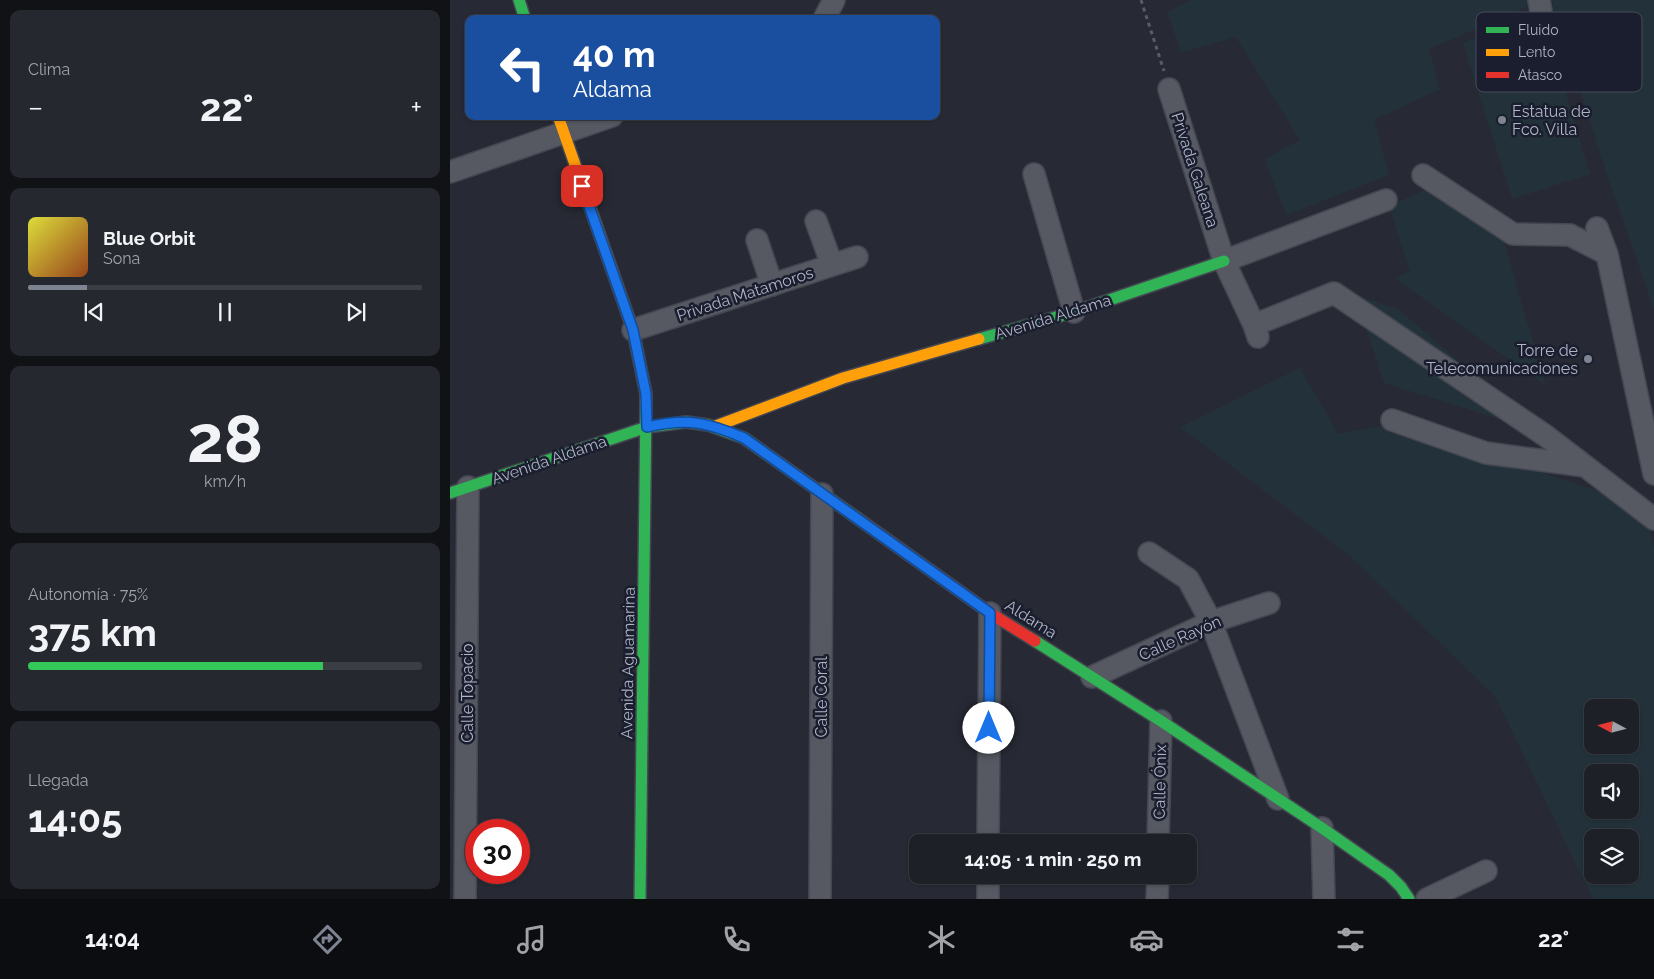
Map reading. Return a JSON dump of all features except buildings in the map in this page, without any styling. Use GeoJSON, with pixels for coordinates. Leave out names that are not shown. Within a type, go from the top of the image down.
{"type":"FeatureCollection","features":[{"type":"Feature","properties":{"kind":"street"},"geometry":{"type":"LineString","coordinates":[[519,0],[524,15]]}},
{"type":"Feature","properties":{"kind":"street"},"geometry":{"type":"LineString","coordinates":[[826,15],[834,0]]}},
{"type":"Feature","properties":{"kind":"street","name":"Privada Galeana"},"geometry":{"type":"LineString","coordinates":[[1169,89],[1224,261],[1256,331],[1334,293],[1546,436],[1586,466]]}},
{"type":"Feature","properties":{"kind":"street"},"geometry":{"type":"LineString","coordinates":[[450,172],[560,124],[586,120]]}},
{"type":"Feature","properties":{"kind":"street","name":"Avenida Aguamarina"},"geometry":{"type":"LineString","coordinates":[[560,124],[633,330],[646,394],[640,899]]}},
{"type":"Feature","properties":{"kind":"street"},"geometry":{"type":"LineString","coordinates":[[1034,174],[1074,312]]}},
{"type":"Feature","properties":{"kind":"street"},"geometry":{"type":"LineString","coordinates":[[1423,175],[1513,234],[1570,235],[1608,254]]}},
{"type":"Feature","properties":{"kind":"street","name":"Avenida Aldama"},"geometry":{"type":"LineString","coordinates":[[716,426],[843,378],[1074,312],[1224,261],[1386,200]]}},
{"type":"Feature","properties":{"kind":"street"},"geometry":{"type":"LineString","coordinates":[[816,221],[832,265]]}},
{"type":"Feature","properties":{"kind":"street"},"geometry":{"type":"LineString","coordinates":[[1597,228],[1608,254],[1654,474]]}},
{"type":"Feature","properties":{"kind":"street"},"geometry":{"type":"LineString","coordinates":[[757,240],[772,285]]}},
{"type":"Feature","properties":{"kind":"street","name":"Privada Matamoros"},"geometry":{"type":"LineString","coordinates":[[633,330],[857,257]]}},
{"type":"Feature","properties":{"kind":"street"},"geometry":{"type":"LineString","coordinates":[[1392,420],[1486,453],[1586,466],[1654,519]]}},
{"type":"Feature","properties":{"kind":"street","name":"Aldama"},"geometry":{"type":"LineString","coordinates":[[647,427],[667,423],[695,422],[716,426],[744,438],[990,613],[1161,720],[1322,828],[1389,875],[1409,899]]}},
{"type":"Feature","properties":{"kind":"street","name":"Avenida Aldama"},"geometry":{"type":"LineString","coordinates":[[459,490],[647,427]]}},
{"type":"Feature","properties":{"kind":"street","name":"Calle Topacio"},"geometry":{"type":"LineString","coordinates":[[459,490],[466,899]]}},
{"type":"Feature","properties":{"kind":"street","name":"Calle Coral"},"geometry":{"type":"LineString","coordinates":[[820,899],[822,494]]}},
{"type":"Feature","properties":{"kind":"street"},"geometry":{"type":"LineString","coordinates":[[1149,553],[1188,579],[1211,622],[1278,799]]}},
{"type":"Feature","properties":{"kind":"street","name":"Calle Rayón"},"geometry":{"type":"LineString","coordinates":[[1092,677],[1211,622],[1269,603]]}},
{"type":"Feature","properties":{"kind":"street"},"geometry":{"type":"LineString","coordinates":[[988,834],[990,613]]}},
{"type":"Feature","properties":{"kind":"street","name":"Calle Ónix"},"geometry":{"type":"LineString","coordinates":[[1158,834],[1161,720]]}},
{"type":"Feature","properties":{"kind":"street"},"geometry":{"type":"LineString","coordinates":[[1322,828],[1324,899]]}},
{"type":"Feature","properties":{"kind":"street"},"geometry":{"type":"LineString","coordinates":[[1426,899],[1486,871]]}},
{"type":"Feature","properties":{"kind":"street"},"geometry":{"type":"LineString","coordinates":[[988,884],[988,899]]}},
{"type":"Feature","properties":{"kind":"street"},"geometry":{"type":"LineString","coordinates":[[1157,899],[1158,884]]}},
{"type":"Feature","properties":{"kind":"path"},"geometry":{"type":"LineString","coordinates":[[1140,0],[1169,89]]}},
{"type":"Feature","properties":{"kind":"shaded area"},"geometry":{"type":"Polygon","coordinates":[[[1190,0],[1531,0],[1529,6],[1515,12],[1476,12],[1476,29],[1429,49],[1440,89],[1374,120],[1389,175],[1286,215],[1265,159],[1300,140],[1236,37],[1181,52],[1167,12],[1190,0]]]}},
{"type":"Feature","properties":{"kind":"shaded area"},"geometry":{"type":"Polygon","coordinates":[[[1551,0],[1654,0],[1654,310],[1581,92],[1642,92],[1642,12],[1555,12],[1551,0]]]}},
{"type":"Feature","properties":{"kind":"shaded area"},"geometry":{"type":"Polygon","coordinates":[[[1476,38],[1476,84],[1463,43],[1476,38]]]}},
{"type":"Feature","properties":{"kind":"shaded area"},"geometry":{"type":"Polygon","coordinates":[[[1478,92],[1565,92],[1590,174],[1512,199],[1478,92]]]}},
{"type":"Feature","properties":{"kind":"shaded area"},"geometry":{"type":"Polygon","coordinates":[[[1451,179],[1500,227],[1545,385],[1396,279],[1410,271],[1389,206],[1451,179]]]}},
{"type":"Feature","properties":{"kind":"shaded area"},"geometry":{"type":"Polygon","coordinates":[[[1355,295],[1398,309],[1539,431],[1384,383],[1355,295]]]}},
{"type":"Feature","properties":{"kind":"shaded area"},"geometry":{"type":"Polygon","coordinates":[[[1300,368],[1338,434],[1392,424],[1644,506],[1654,547],[1654,899],[1593,899],[1586,884],[1639,884],[1639,829],[1584,829],[1584,880],[1495,696],[1350,556],[1180,427],[1300,368]]]}},
{"type":"Feature","properties":{"kind":"traffic: fast"},"geometry":{"type":"LineString","coordinates":[[519,0],[524,15]]}},
{"type":"Feature","properties":{"kind":"traffic: fast"},"geometry":{"type":"LineString","coordinates":[[979,339],[1074,312],[1224,261]]}},
{"type":"Feature","properties":{"kind":"traffic: fast"},"geometry":{"type":"LineString","coordinates":[[640,899],[646,403]]}},
{"type":"Feature","properties":{"kind":"traffic: fast"},"geometry":{"type":"LineString","coordinates":[[450,493],[647,427],[686,422],[708,425],[744,438],[857,518]]}},
{"type":"Feature","properties":{"kind":"traffic: fast"},"geometry":{"type":"LineString","coordinates":[[1035,641],[1161,721],[1322,828],[1389,875],[1401,887],[1409,899]]}},
{"type":"Feature","properties":{"kind":"traffic: slow"},"geometry":{"type":"LineString","coordinates":[[559,120],[633,330],[646,394],[646,403]]}},
{"type":"Feature","properties":{"kind":"traffic: slow"},"geometry":{"type":"LineString","coordinates":[[716,426],[843,378],[979,339]]}},
{"type":"Feature","properties":{"kind":"traffic: jam"},"geometry":{"type":"LineString","coordinates":[[857,518],[990,613],[1035,641]]}},
{"type":"Feature","properties":{"kind":"place","name":"Estatua de Fco. Villa"},"geometry":{"type":"Point","coordinates":[1502,120]}},
{"type":"Feature","properties":{"kind":"place","name":"Torre de Telecomunicaciones"},"geometry":{"type":"Point","coordinates":[1588,359]}},
{"type":"Feature","properties":{"kind":"route"},"geometry":{"type":"LineString","coordinates":[[582,186],[633,330],[646,394],[647,427],[667,423],[695,422],[716,426],[744,438],[990,613],[989,728]]}}]}
